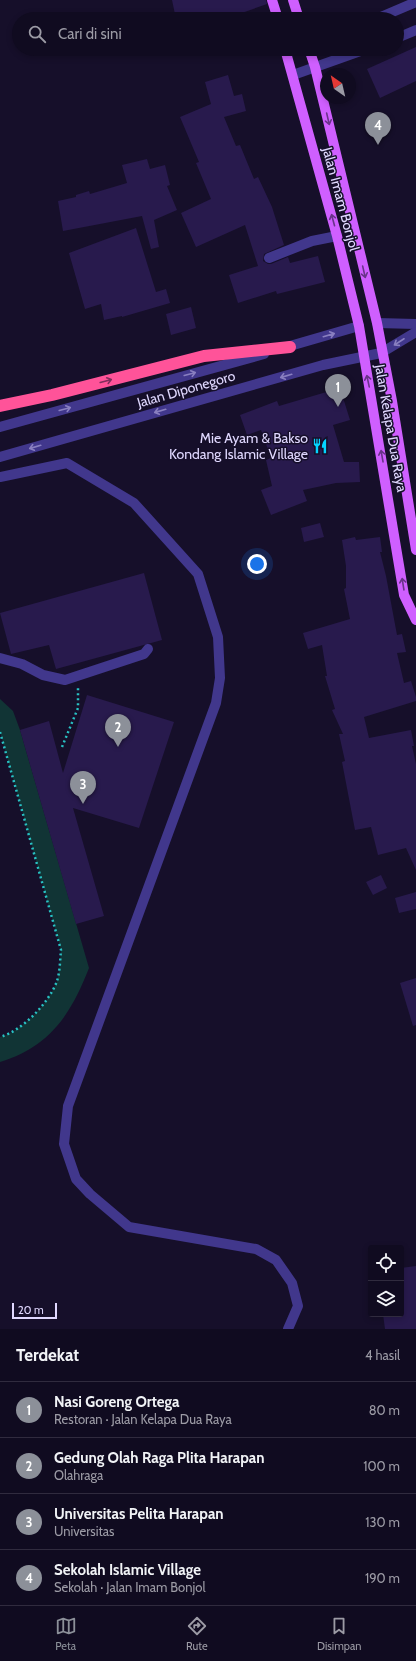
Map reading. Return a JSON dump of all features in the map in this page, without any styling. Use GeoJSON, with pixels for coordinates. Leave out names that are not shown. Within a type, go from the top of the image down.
{"type":"FeatureCollection","features":[{"type":"Feature","properties":{"kind":"highway"},"geometry":{"type":"LineString","coordinates":[[0,406],[52,395],[204,356],[290,347]]}},
{"type":"Feature","properties":{"kind":"main road"},"geometry":{"type":"LineString","coordinates":[[272,0],[276,12]]}},
{"type":"Feature","properties":{"kind":"main road"},"geometry":{"type":"LineString","coordinates":[[293,0],[297,12]]}},
{"type":"Feature","properties":{"kind":"main road","name":"Jalan Imam Bonjol"},"geometry":{"type":"LineString","coordinates":[[287,56],[337,236],[359,326],[363,357]]}},
{"type":"Feature","properties":{"kind":"main road","name":"Jalan Imam Bonjol"},"geometry":{"type":"LineString","coordinates":[[311,56],[377,323],[381,353]]}},
{"type":"Feature","properties":{"kind":"main road","name":"Jalan Kelapa Dua Raya"},"geometry":{"type":"LineString","coordinates":[[381,353],[392,401],[416,550]]}},
{"type":"Feature","properties":{"kind":"main road","name":"Jalan Kelapa Dua Raya"},"geometry":{"type":"LineString","coordinates":[[363,357],[373,404],[404,595],[416,620]]}},
{"type":"Feature","properties":{"kind":"main road"},"geometry":{"type":"LineString","coordinates":[[389,498],[407,494]]}},
{"type":"Feature","properties":{"kind":"street"},"geometry":{"type":"LineString","coordinates":[[392,12],[416,2]]}},
{"type":"Feature","properties":{"kind":"street"},"geometry":{"type":"LineString","coordinates":[[404,35],[416,30]]}},
{"type":"Feature","properties":{"kind":"street"},"geometry":{"type":"LineString","coordinates":[[293,75],[346,56]]}},
{"type":"Feature","properties":{"kind":"street"},"geometry":{"type":"LineString","coordinates":[[269,258],[312,241],[337,236]]}},
{"type":"Feature","properties":{"kind":"street"},"geometry":{"type":"LineString","coordinates":[[377,323],[416,324]]}},
{"type":"Feature","properties":{"kind":"street","name":"Jalan Diponegoro"},"geometry":{"type":"LineString","coordinates":[[0,427],[290,347],[359,326]]}},
{"type":"Feature","properties":{"kind":"street","name":"Jalan Diponegoro"},"geometry":{"type":"LineString","coordinates":[[0,457],[323,365],[381,353],[416,332]]}},
{"type":"Feature","properties":{"kind":"street"},"geometry":{"type":"LineString","coordinates":[[0,477],[67,463],[134,503],[198,574],[218,637],[220,678],[216,703],[68,1106],[64,1144],[76,1179],[90,1194],[129,1227],[256,1249],[276,1260],[292,1283],[298,1306],[288,1329]]}},
{"type":"Feature","properties":{"kind":"street"},"geometry":{"type":"LineString","coordinates":[[0,658],[22,664],[43,675],[65,680],[144,654],[148,649]]}},
{"type":"Feature","properties":{"kind":"path"},"geometry":{"type":"LineString","coordinates":[[62,747],[78,708],[77,676]]}},
{"type":"Feature","properties":{"kind":"path"},"geometry":{"type":"LineString","coordinates":[[0,732],[61,950],[56,982],[36,1014],[11,1034],[0,1037]]}},
{"type":"Feature","properties":{"kind":"green space"},"geometry":{"type":"Polygon","coordinates":[[[0,699],[13,711],[20,730],[89,968],[75,1000],[56,1027],[45,1038],[32,1047],[17,1056],[0,1062],[0,1037],[17,1029],[26,1022],[48,998],[59,974],[61,950],[0,732],[0,699]]]}},
{"type":"Feature","properties":{"kind":"building"},"geometry":{"type":"Polygon","coordinates":[[[172,0],[266,0],[267,4],[244,12],[175,12],[172,0]]]}},
{"type":"Feature","properties":{"kind":"building"},"geometry":{"type":"Polygon","coordinates":[[[416,47],[416,81],[380,98],[367,69],[396,56],[404,56],[404,52],[416,47]]]}},
{"type":"Feature","properties":{"kind":"building"},"geometry":{"type":"Polygon","coordinates":[[[228,75],[234,96],[242,94],[246,111],[224,117],[236,146],[240,145],[254,179],[258,177],[272,207],[284,245],[264,254],[263,261],[271,264],[288,257],[290,263],[318,256],[325,282],[277,294],[276,291],[238,303],[229,275],[258,266],[245,225],[196,247],[181,213],[211,199],[196,163],[199,162],[180,117],[211,104],[205,82],[228,75]]]}},
{"type":"Feature","properties":{"kind":"building"},"geometry":{"type":"Polygon","coordinates":[[[147,159],[150,169],[165,165],[170,185],[167,186],[177,210],[154,220],[159,247],[151,249],[142,216],[63,231],[58,201],[76,197],[76,195],[89,191],[90,194],[127,183],[122,165],[147,159]]]}},
{"type":"Feature","properties":{"kind":"building"},"geometry":{"type":"Polygon","coordinates":[[[136,228],[156,292],[166,289],[170,303],[122,317],[104,320],[101,304],[85,309],[69,253],[136,228]]]}},
{"type":"Feature","properties":{"kind":"building"},"geometry":{"type":"Polygon","coordinates":[[[191,307],[196,328],[171,335],[166,314],[191,307]]]}},
{"type":"Feature","properties":{"kind":"building"},"geometry":{"type":"Polygon","coordinates":[[[340,388],[350,420],[333,425],[344,462],[359,462],[360,482],[336,483],[303,490],[307,501],[271,515],[261,490],[272,486],[266,460],[271,458],[261,430],[247,435],[240,415],[277,401],[279,406],[340,388]]]}},
{"type":"Feature","properties":{"kind":"building"},"geometry":{"type":"Polygon","coordinates":[[[320,523],[324,537],[304,542],[301,528],[320,523]]]}},
{"type":"Feature","properties":{"kind":"building"},"geometry":{"type":"Polygon","coordinates":[[[355,537],[356,540],[380,537],[382,552],[380,552],[397,635],[402,634],[406,652],[397,653],[404,683],[411,681],[416,697],[416,701],[364,717],[369,738],[411,730],[414,746],[412,746],[416,764],[416,870],[406,848],[378,855],[371,827],[355,830],[342,762],[345,761],[339,734],[343,734],[332,710],[335,709],[325,676],[327,676],[322,645],[308,649],[303,633],[350,619],[344,589],[346,588],[346,566],[342,540],[355,537]]]}},
{"type":"Feature","properties":{"kind":"building"},"geometry":{"type":"Polygon","coordinates":[[[144,573],[162,640],[56,669],[49,645],[11,654],[0,613],[144,573]]]}},
{"type":"Feature","properties":{"kind":"building"},"geometry":{"type":"Polygon","coordinates":[[[87,695],[174,722],[139,828],[73,808],[104,916],[76,924],[20,730],[49,721],[63,773],[87,695]]]}},
{"type":"Feature","properties":{"kind":"building"},"geometry":{"type":"Polygon","coordinates":[[[381,875],[387,888],[373,895],[366,882],[381,875]]]}},
{"type":"Feature","properties":{"kind":"building"},"geometry":{"type":"Polygon","coordinates":[[[416,892],[416,909],[399,913],[395,898],[416,892]]]}},
{"type":"Feature","properties":{"kind":"building"},"geometry":{"type":"Polygon","coordinates":[[[416,978],[416,1025],[413,1026],[400,983],[416,978]]]}},
{"type":"Feature","properties":{"kind":"building"},"geometry":{"type":"Polygon","coordinates":[[[416,1266],[416,1329],[385,1329],[383,1317],[404,1317],[404,1268],[416,1266]]]}},
{"type":"Feature","properties":{"kind":"place","name":"Sekolah Islamic Village"},"geometry":{"type":"Point","coordinates":[378,145]}},
{"type":"Feature","properties":{"kind":"place","name":"Nasi Goreng Ortega"},"geometry":{"type":"Point","coordinates":[338,407]}},
{"type":"Feature","properties":{"kind":"place","name":"Mie Ayam & Bakso Kondang Islamic Village"},"geometry":{"type":"Point","coordinates":[320,446]}},
{"type":"Feature","properties":{"kind":"place","name":"Gedung Olah Raga Plita Harapan"},"geometry":{"type":"Point","coordinates":[118,747]}},
{"type":"Feature","properties":{"kind":"place","name":"Universitas Pelita Harapan"},"geometry":{"type":"Point","coordinates":[83,804]}}]}
